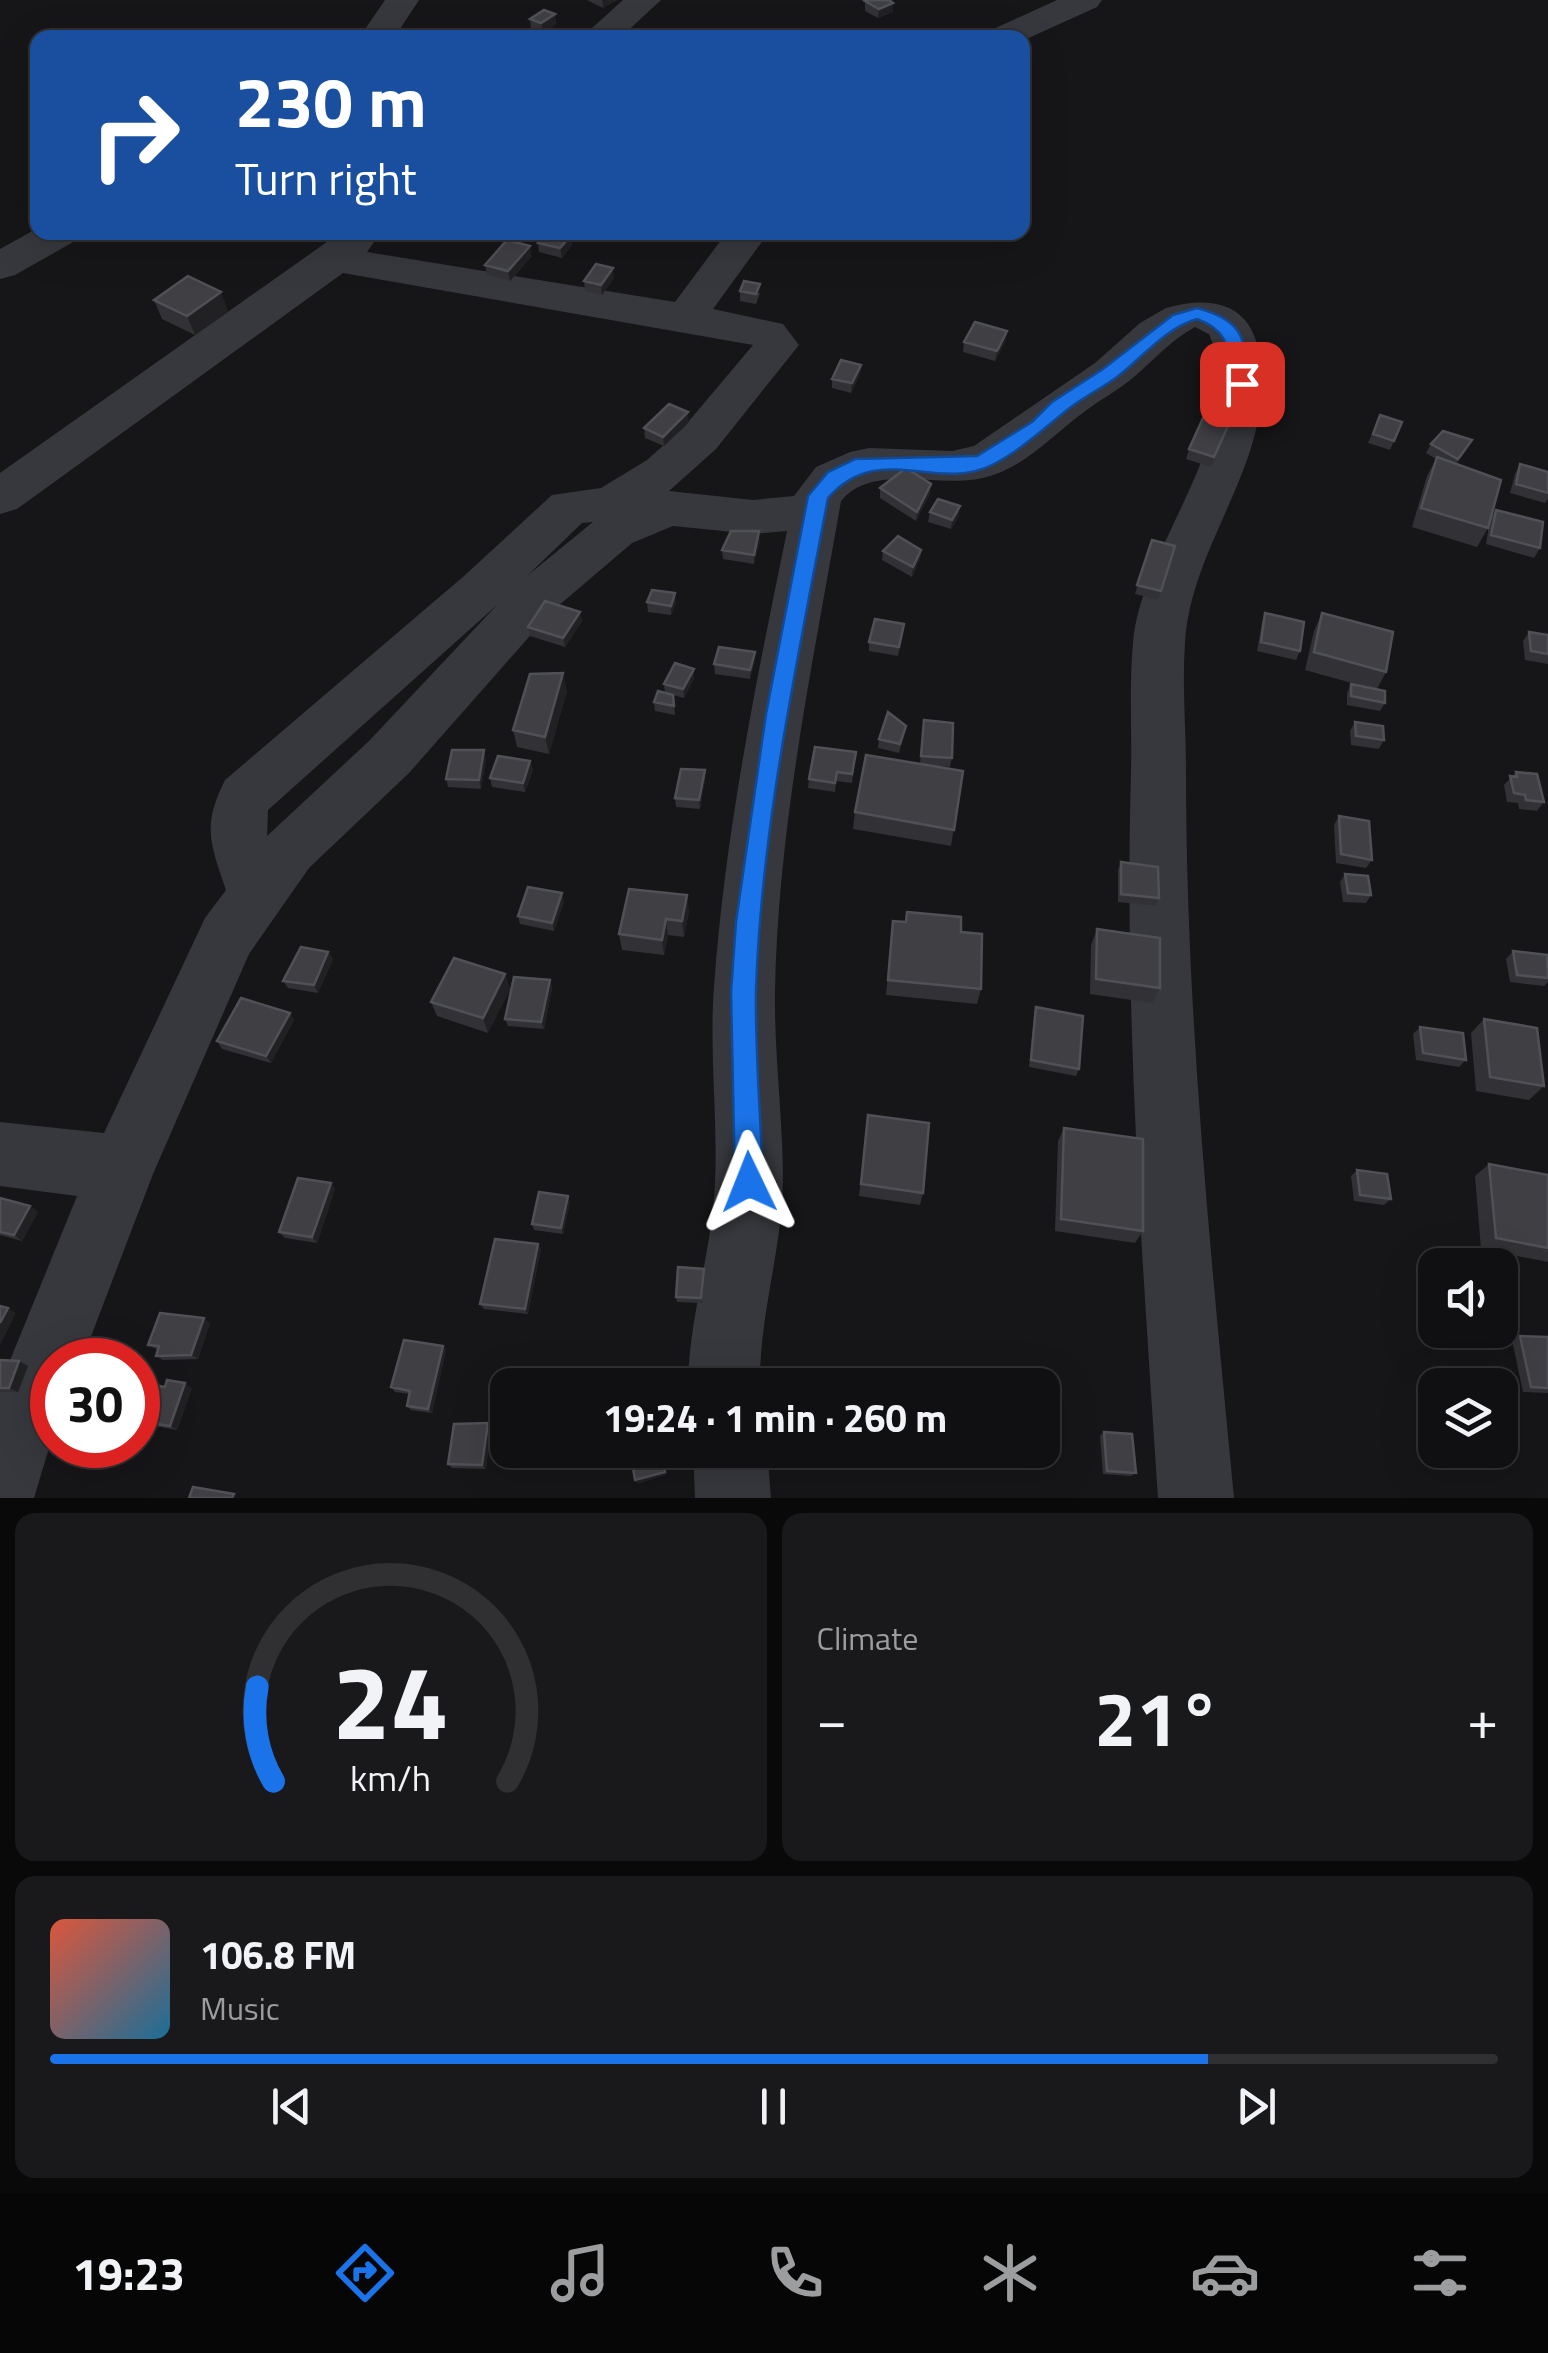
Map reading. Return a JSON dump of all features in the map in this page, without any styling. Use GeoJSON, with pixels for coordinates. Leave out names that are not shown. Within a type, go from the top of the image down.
{"type":"FeatureCollection","features":[{"type":"Feature","properties":{"kind":"street"},"geometry":{"type":"LineString","coordinates":[[381,30],[402,0]]}},
{"type":"Feature","properties":{"kind":"street"},"geometry":{"type":"LineString","coordinates":[[608,30],[644,0]]}},
{"type":"Feature","properties":{"kind":"street"},"geometry":{"type":"LineString","coordinates":[[1019,30],[1085,0]]}},
{"type":"Feature","properties":{"kind":"street"},"geometry":{"type":"LineString","coordinates":[[0,266],[47,240]]}},
{"type":"Feature","properties":{"kind":"street"},"geometry":{"type":"LineString","coordinates":[[688,317],[710,279],[742,240]]}},
{"type":"Feature","properties":{"kind":"street"},"geometry":{"type":"LineString","coordinates":[[0,497],[350,246],[768,334],[776,345],[700,438],[664,472],[611,504],[569,507],[482,589],[245,796],[234,815],[256,892]]}},
{"type":"Feature","properties":{"kind":"street"},"geometry":{"type":"LineString","coordinates":[[724,1368],[724,1337],[745,1238],[749,1182],[744,992],[748,922],[777,714],[813,512],[825,486],[855,465],[888,462],[967,466],[984,461],[1110,374],[1179,319],[1197,314],[1212,316],[1225,323],[1234,338],[1242,384],[1238,418],[1223,466],[1167,595],[1158,678],[1160,1026],[1196,1498]]}},
{"type":"Feature","properties":{"kind":"street"},"geometry":{"type":"LineString","coordinates":[[0,1488],[9,1454],[122,1168],[226,937],[289,851],[426,718],[532,600],[615,532],[669,508],[743,516],[813,512]]}},
{"type":"Feature","properties":{"kind":"street"},"geometry":{"type":"LineString","coordinates":[[0,1154],[122,1168]]}},
{"type":"Feature","properties":{"kind":"street"},"geometry":{"type":"LineString","coordinates":[[731,1468],[733,1498]]}},
{"type":"Feature","properties":{"kind":"building"},"geometry":{"type":"Polygon","coordinates":[[[865,1],[893,3],[879,9],[865,1]]]}},
{"type":"Feature","properties":{"kind":"building"},"geometry":{"type":"Polygon","coordinates":[[[544,10],[555,14],[541,23],[530,19],[544,10]]]}},
{"type":"Feature","properties":{"kind":"building"},"geometry":{"type":"Polygon","coordinates":[[[507,240],[530,246],[508,271],[485,265],[507,240]]]}},
{"type":"Feature","properties":{"kind":"building"},"geometry":{"type":"Polygon","coordinates":[[[540,240],[567,240],[560,248],[538,243],[540,240]]]}},
{"type":"Feature","properties":{"kind":"building"},"geometry":{"type":"Polygon","coordinates":[[[596,264],[613,268],[601,285],[584,281],[596,264]]]}},
{"type":"Feature","properties":{"kind":"building"},"geometry":{"type":"Polygon","coordinates":[[[188,276],[221,292],[187,316],[154,300],[188,276]]]}},
{"type":"Feature","properties":{"kind":"building"},"geometry":{"type":"Polygon","coordinates":[[[744,281],[760,284],[756,294],[740,291],[744,281]]]}},
{"type":"Feature","properties":{"kind":"building"},"geometry":{"type":"Polygon","coordinates":[[[975,322],[1007,331],[997,351],[964,342],[975,322]]]}},
{"type":"Feature","properties":{"kind":"building"},"geometry":{"type":"Polygon","coordinates":[[[841,360],[861,365],[852,383],[832,379],[841,360]]]}},
{"type":"Feature","properties":{"kind":"building"},"geometry":{"type":"Polygon","coordinates":[[[1225,361],[1241,365],[1237,378],[1222,374],[1225,361]]]}},
{"type":"Feature","properties":{"kind":"building"},"geometry":{"type":"Polygon","coordinates":[[[669,404],[688,412],[663,437],[644,428],[669,404]]]}},
{"type":"Feature","properties":{"kind":"building"},"geometry":{"type":"Polygon","coordinates":[[[1380,415],[1402,422],[1394,441],[1373,434],[1380,415]]]}},
{"type":"Feature","properties":{"kind":"building"},"geometry":{"type":"Polygon","coordinates":[[[1203,418],[1228,426],[1214,457],[1189,449],[1203,418]]]}},
{"type":"Feature","properties":{"kind":"building"},"geometry":{"type":"Polygon","coordinates":[[[1443,431],[1472,440],[1458,459],[1431,444],[1443,431]]]}},
{"type":"Feature","properties":{"kind":"building"},"geometry":{"type":"Polygon","coordinates":[[[1437,457],[1501,480],[1488,528],[1421,508],[1437,457]]]}},
{"type":"Feature","properties":{"kind":"building"},"geometry":{"type":"Polygon","coordinates":[[[1520,464],[1548,472],[1548,493],[1516,484],[1520,464]]]}},
{"type":"Feature","properties":{"kind":"building"},"geometry":{"type":"Polygon","coordinates":[[[906,468],[931,484],[917,512],[880,488],[906,468]]]}},
{"type":"Feature","properties":{"kind":"building"},"geometry":{"type":"Polygon","coordinates":[[[938,499],[960,506],[952,520],[930,512],[938,499]]]}},
{"type":"Feature","properties":{"kind":"building"},"geometry":{"type":"Polygon","coordinates":[[[1496,510],[1543,522],[1540,548],[1491,535],[1496,510]]]}},
{"type":"Feature","properties":{"kind":"building"},"geometry":{"type":"Polygon","coordinates":[[[731,531],[759,531],[754,555],[722,550],[731,531]]]}},
{"type":"Feature","properties":{"kind":"building"},"geometry":{"type":"Polygon","coordinates":[[[898,536],[921,550],[913,567],[883,551],[898,536]]]}},
{"type":"Feature","properties":{"kind":"building"},"geometry":{"type":"Polygon","coordinates":[[[1152,540],[1175,546],[1161,591],[1137,585],[1152,540]]]}},
{"type":"Feature","properties":{"kind":"building"},"geometry":{"type":"Polygon","coordinates":[[[652,590],[675,593],[671,606],[647,602],[652,590]]]}},
{"type":"Feature","properties":{"kind":"building"},"geometry":{"type":"Polygon","coordinates":[[[545,601],[580,612],[563,638],[528,627],[545,601]]]}},
{"type":"Feature","properties":{"kind":"building"},"geometry":{"type":"Polygon","coordinates":[[[1265,613],[1304,622],[1300,651],[1261,642],[1265,613]]]}},
{"type":"Feature","properties":{"kind":"building"},"geometry":{"type":"Polygon","coordinates":[[[1322,613],[1393,632],[1386,672],[1314,652],[1322,613]]]}},
{"type":"Feature","properties":{"kind":"building"},"geometry":{"type":"Polygon","coordinates":[[[875,619],[904,624],[899,647],[869,642],[875,619]]]}},
{"type":"Feature","properties":{"kind":"building"},"geometry":{"type":"Polygon","coordinates":[[[1529,632],[1548,635],[1548,654],[1531,651],[1529,632]]]}},
{"type":"Feature","properties":{"kind":"building"},"geometry":{"type":"Polygon","coordinates":[[[719,647],[755,652],[750,670],[714,664],[719,647]]]}},
{"type":"Feature","properties":{"kind":"building"},"geometry":{"type":"Polygon","coordinates":[[[675,663],[694,669],[683,689],[664,684],[675,663]]]}},
{"type":"Feature","properties":{"kind":"building"},"geometry":{"type":"Polygon","coordinates":[[[563,673],[545,737],[513,730],[530,674],[563,673]]]}},
{"type":"Feature","properties":{"kind":"building"},"geometry":{"type":"Polygon","coordinates":[[[1351,684],[1385,691],[1385,703],[1351,696],[1351,684]]]}},
{"type":"Feature","properties":{"kind":"building"},"geometry":{"type":"Polygon","coordinates":[[[658,691],[673,695],[674,706],[654,702],[658,691]]]}},
{"type":"Feature","properties":{"kind":"building"},"geometry":{"type":"Polygon","coordinates":[[[888,712],[906,726],[900,744],[879,739],[888,712]]]}},
{"type":"Feature","properties":{"kind":"building"},"geometry":{"type":"Polygon","coordinates":[[[924,720],[953,723],[952,758],[921,756],[924,720]]]}},
{"type":"Feature","properties":{"kind":"building"},"geometry":{"type":"Polygon","coordinates":[[[1355,722],[1383,726],[1384,740],[1356,736],[1355,722]]]}},
{"type":"Feature","properties":{"kind":"building"},"geometry":{"type":"Polygon","coordinates":[[[815,747],[856,752],[852,774],[837,772],[835,783],[809,779],[815,747]]]}},
{"type":"Feature","properties":{"kind":"building"},"geometry":{"type":"Polygon","coordinates":[[[452,750],[484,750],[479,780],[446,779],[452,750]]]}},
{"type":"Feature","properties":{"kind":"building"},"geometry":{"type":"Polygon","coordinates":[[[866,755],[963,771],[954,830],[855,812],[866,755]]]}},
{"type":"Feature","properties":{"kind":"building"},"geometry":{"type":"Polygon","coordinates":[[[498,756],[530,761],[523,783],[490,778],[498,756]]]}},
{"type":"Feature","properties":{"kind":"building"},"geometry":{"type":"Polygon","coordinates":[[[681,769],[705,770],[699,800],[675,798],[681,769]]]}},
{"type":"Feature","properties":{"kind":"building"},"geometry":{"type":"Polygon","coordinates":[[[1516,772],[1537,774],[1544,802],[1526,800],[1525,795],[1514,793],[1510,776],[1517,777],[1516,772]]]}},
{"type":"Feature","properties":{"kind":"building"},"geometry":{"type":"Polygon","coordinates":[[[1339,816],[1369,821],[1372,860],[1341,854],[1339,816]]]}},
{"type":"Feature","properties":{"kind":"building"},"geometry":{"type":"Polygon","coordinates":[[[1121,862],[1158,867],[1159,898],[1121,894],[1121,862]]]}},
{"type":"Feature","properties":{"kind":"building"},"geometry":{"type":"Polygon","coordinates":[[[1345,874],[1368,876],[1371,895],[1348,893],[1345,874]]]}},
{"type":"Feature","properties":{"kind":"building"},"geometry":{"type":"Polygon","coordinates":[[[528,887],[562,893],[552,923],[518,916],[528,887]]]}},
{"type":"Feature","properties":{"kind":"building"},"geometry":{"type":"Polygon","coordinates":[[[629,889],[687,895],[682,921],[666,919],[662,940],[619,934],[629,889]]]}},
{"type":"Feature","properties":{"kind":"building"},"geometry":{"type":"Polygon","coordinates":[[[907,912],[961,917],[961,932],[982,934],[981,989],[888,980],[893,921],[906,922],[907,912]]]}},
{"type":"Feature","properties":{"kind":"building"},"geometry":{"type":"Polygon","coordinates":[[[1097,929],[1160,938],[1160,988],[1096,979],[1097,929]]]}},
{"type":"Feature","properties":{"kind":"building"},"geometry":{"type":"Polygon","coordinates":[[[301,947],[328,952],[314,985],[283,981],[301,947]]]}},
{"type":"Feature","properties":{"kind":"building"},"geometry":{"type":"Polygon","coordinates":[[[1513,951],[1547,955],[1548,978],[1517,975],[1513,951]]]}},
{"type":"Feature","properties":{"kind":"building"},"geometry":{"type":"Polygon","coordinates":[[[454,958],[505,974],[483,1018],[431,1002],[454,958]]]}},
{"type":"Feature","properties":{"kind":"building"},"geometry":{"type":"Polygon","coordinates":[[[514,977],[550,980],[541,1022],[505,1019],[514,977]]]}},
{"type":"Feature","properties":{"kind":"building"},"geometry":{"type":"Polygon","coordinates":[[[241,998],[290,1013],[266,1056],[217,1041],[241,998]]]}},
{"type":"Feature","properties":{"kind":"building"},"geometry":{"type":"Polygon","coordinates":[[[1036,1007],[1083,1016],[1079,1069],[1031,1060],[1036,1007]]]}},
{"type":"Feature","properties":{"kind":"building"},"geometry":{"type":"Polygon","coordinates":[[[1484,1019],[1537,1028],[1544,1086],[1490,1077],[1484,1019]]]}},
{"type":"Feature","properties":{"kind":"building"},"geometry":{"type":"Polygon","coordinates":[[[1420,1027],[1463,1033],[1466,1060],[1423,1053],[1420,1027]]]}},
{"type":"Feature","properties":{"kind":"building"},"geometry":{"type":"Polygon","coordinates":[[[868,1115],[929,1123],[923,1193],[861,1184],[868,1115]]]}},
{"type":"Feature","properties":{"kind":"building"},"geometry":{"type":"Polygon","coordinates":[[[1064,1128],[1143,1139],[1143,1231],[1061,1219],[1064,1128]]]}},
{"type":"Feature","properties":{"kind":"building"},"geometry":{"type":"Polygon","coordinates":[[[1489,1164],[1548,1175],[1548,1248],[1496,1238],[1489,1164]]]}},
{"type":"Feature","properties":{"kind":"building"},"geometry":{"type":"Polygon","coordinates":[[[1357,1170],[1387,1174],[1391,1199],[1360,1195],[1357,1170]]]}},
{"type":"Feature","properties":{"kind":"building"},"geometry":{"type":"Polygon","coordinates":[[[298,1178],[331,1183],[312,1237],[279,1232],[298,1178]]]}},
{"type":"Feature","properties":{"kind":"building"},"geometry":{"type":"Polygon","coordinates":[[[539,1192],[568,1196],[561,1228],[532,1224],[539,1192]]]}},
{"type":"Feature","properties":{"kind":"building"},"geometry":{"type":"Polygon","coordinates":[[[0,1198],[30,1206],[14,1235],[0,1232],[0,1198]]]}},
{"type":"Feature","properties":{"kind":"building"},"geometry":{"type":"Polygon","coordinates":[[[495,1239],[538,1244],[525,1309],[480,1304],[495,1239]]]}},
{"type":"Feature","properties":{"kind":"building"},"geometry":{"type":"Polygon","coordinates":[[[678,1267],[704,1269],[701,1298],[676,1297],[678,1267]]]}},
{"type":"Feature","properties":{"kind":"building"},"geometry":{"type":"Polygon","coordinates":[[[0,1306],[8,1308],[0,1323],[0,1306]]]}},
{"type":"Feature","properties":{"kind":"building"},"geometry":{"type":"Polygon","coordinates":[[[160,1313],[204,1318],[191,1355],[160,1356],[160,1338],[151,1338],[160,1313]]]}},
{"type":"Feature","properties":{"kind":"building"},"geometry":{"type":"Polygon","coordinates":[[[1520,1336],[1548,1337],[1548,1388],[1531,1387],[1520,1336]]]}},
{"type":"Feature","properties":{"kind":"building"},"geometry":{"type":"Polygon","coordinates":[[[404,1340],[443,1346],[428,1409],[407,1406],[410,1391],[391,1387],[404,1340]]]}},
{"type":"Feature","properties":{"kind":"building"},"geometry":{"type":"Polygon","coordinates":[[[0,1360],[19,1361],[9,1388],[0,1388],[0,1360]]]}},
{"type":"Feature","properties":{"kind":"building"},"geometry":{"type":"Polygon","coordinates":[[[167,1380],[185,1383],[170,1426],[160,1424],[160,1386],[165,1387],[167,1380]]]}},
{"type":"Feature","properties":{"kind":"building"},"geometry":{"type":"Polygon","coordinates":[[[488,1423],[482,1465],[448,1464],[454,1424],[488,1423]]]}},
{"type":"Feature","properties":{"kind":"building"},"geometry":{"type":"Polygon","coordinates":[[[1104,1432],[1132,1434],[1136,1473],[1107,1471],[1104,1432]]]}},
{"type":"Feature","properties":{"kind":"building"},"geometry":{"type":"Polygon","coordinates":[[[633,1468],[664,1468],[665,1472],[635,1480],[633,1468]]]}},
{"type":"Feature","properties":{"kind":"building"},"geometry":{"type":"Polygon","coordinates":[[[193,1487],[234,1494],[232,1498],[189,1498],[193,1487]]]}},
{"type":"Feature","properties":{"kind":"route"},"geometry":{"type":"LineString","coordinates":[[749,1182],[744,992],[748,922],[777,714],[818,496],[835,477],[855,465],[888,462],[967,466],[984,461],[1110,374],[1162,330],[1197,314],[1225,323],[1234,338],[1242,384]]}}]}
